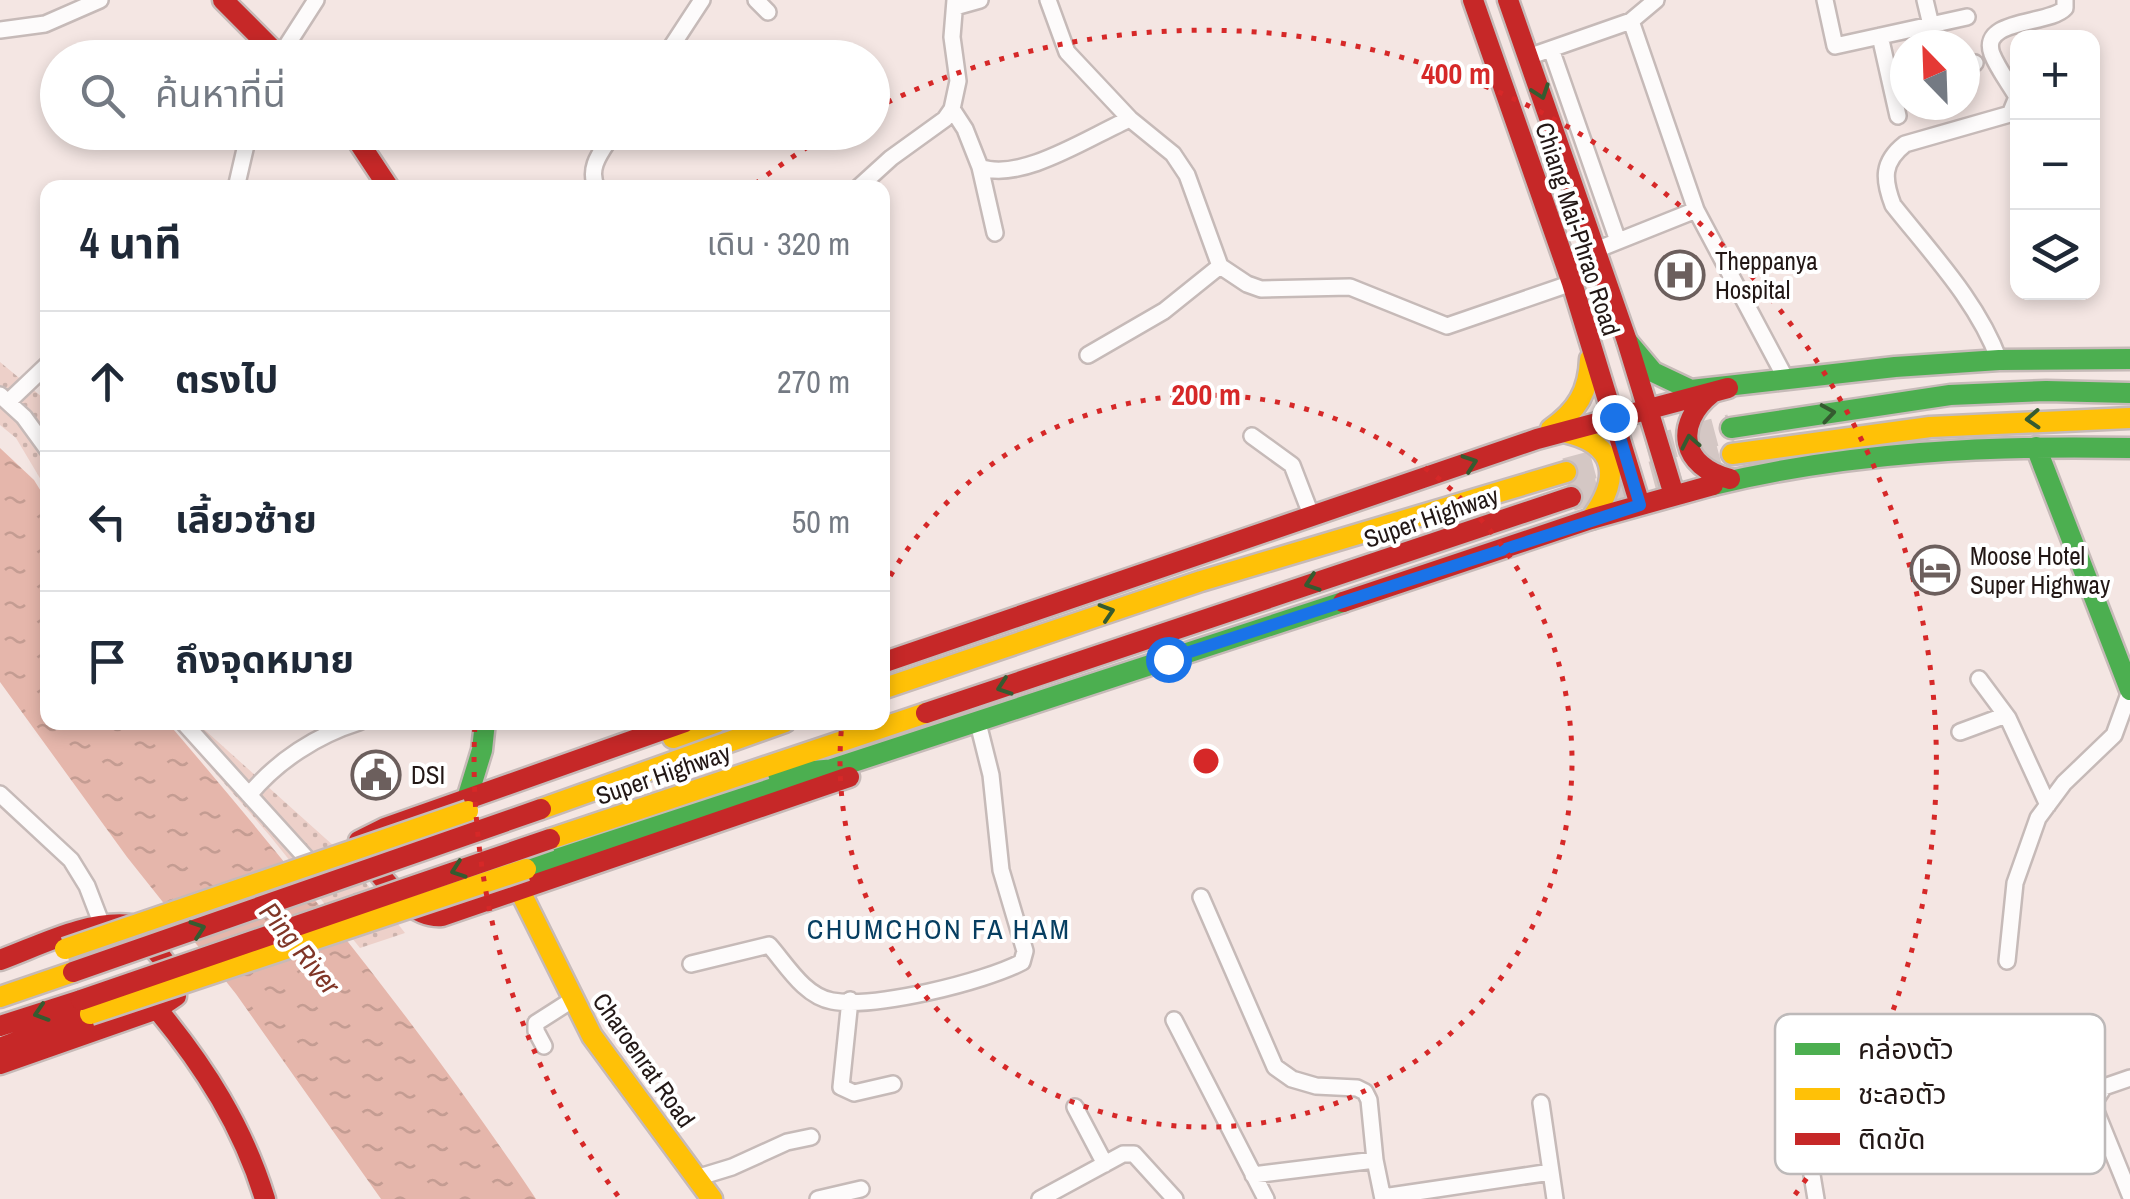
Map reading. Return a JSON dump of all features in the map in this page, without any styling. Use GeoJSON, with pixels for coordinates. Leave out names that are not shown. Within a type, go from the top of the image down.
{"type":"FeatureCollection","features":[{"type":"Feature","properties":{"kind":"main road"},"geometry":{"type":"LineString","coordinates":[[223,0],[263,40]]}},
{"type":"Feature","properties":{"kind":"main road","name":"Chiang Mai-Phrao Road"},"geometry":{"type":"LineString","coordinates":[[1473,0],[1572,283],[1640,505]]}},
{"type":"Feature","properties":{"kind":"main road","name":"Chiang Mai-Phrao Road"},"geometry":{"type":"LineString","coordinates":[[1508,0],[1627,341],[1674,496]]}},
{"type":"Feature","properties":{"kind":"main road"},"geometry":{"type":"LineString","coordinates":[[364,150],[384,180]]}},
{"type":"Feature","properties":{"kind":"main road"},"geometry":{"type":"LineString","coordinates":[[1627,341],[1652,372],[1666,380],[1691,390],[1723,389]]}},
{"type":"Feature","properties":{"kind":"main road"},"geometry":{"type":"LineString","coordinates":[[1537,439],[1574,412],[1583,400],[1590,372],[1590,344]]}},
{"type":"Feature","properties":{"kind":"main road"},"geometry":{"type":"LineString","coordinates":[[890,660],[1537,439],[1723,389],[1895,367],[1998,360],[2130,359]]}},
{"type":"Feature","properties":{"kind":"main road"},"geometry":{"type":"LineString","coordinates":[[1723,389],[1698,403],[1686,436],[1694,459],[1702,468],[1723,479],[1735,480]]}},
{"type":"Feature","properties":{"kind":"main road"},"geometry":{"type":"LineString","coordinates":[[1731,428],[1950,395],[2130,393]]}},
{"type":"Feature","properties":{"kind":"main road"},"geometry":{"type":"LineString","coordinates":[[1732,454],[1842,435],[1947,424],[2130,418]]}},
{"type":"Feature","properties":{"kind":"main road"},"geometry":{"type":"LineString","coordinates":[[1562,432],[1586,437],[1610,464],[1607,499],[1591,519]]}},
{"type":"Feature","properties":{"kind":"main road"},"geometry":{"type":"LineString","coordinates":[[2036,448],[2129,685]]}},
{"type":"Feature","properties":{"kind":"main road"},"geometry":{"type":"LineString","coordinates":[[662,730],[490,790],[468,805],[368,835],[358,841],[358,847],[412,909],[420,914],[442,916],[522,879],[836,769],[1640,505],[1735,480],[1886,458],[2036,448],[2130,448]]}},
{"type":"Feature","properties":{"kind":"main road","name":"Super Highway"},"geometry":{"type":"LineString","coordinates":[[890,686],[1202,581],[1566,472]]}},
{"type":"Feature","properties":{"kind":"main road","name":"Super Highway"},"geometry":{"type":"LineString","coordinates":[[890,725],[1570,496]]}},
{"type":"Feature","properties":{"kind":"main road"},"geometry":{"type":"LineString","coordinates":[[468,805],[484,730]]}},
{"type":"Feature","properties":{"kind":"main road"},"geometry":{"type":"LineString","coordinates":[[0,970],[694,730]]}},
{"type":"Feature","properties":{"kind":"main road","name":"Super Highway"},"geometry":{"type":"LineString","coordinates":[[0,997],[540,810],[758,730]]}},
{"type":"Feature","properties":{"kind":"main road","name":"Super Highway"},"geometry":{"type":"LineString","coordinates":[[0,1026],[85,1007],[550,839],[874,730]]}},
{"type":"Feature","properties":{"kind":"main road"},"geometry":{"type":"LineString","coordinates":[[0,1048],[85,1007],[818,789],[908,746]]}},
{"type":"Feature","properties":{"kind":"main road"},"geometry":{"type":"LineString","coordinates":[[482,750],[490,790]]}},
{"type":"Feature","properties":{"kind":"main road"},"geometry":{"type":"LineString","coordinates":[[728,779],[836,769]]}},
{"type":"Feature","properties":{"kind":"main road","name":"Charoenrat Road"},"geometry":{"type":"LineString","coordinates":[[522,879],[572,1000],[592,1036],[712,1199]]}},
{"type":"Feature","properties":{"kind":"main road"},"geometry":{"type":"LineString","coordinates":[[0,960],[117,922],[131,925],[176,979],[176,996],[157,1009],[0,1064]]}},
{"type":"Feature","properties":{"kind":"main road"},"geometry":{"type":"LineString","coordinates":[[157,1009],[208,1073],[230,1108],[265,1199]]}},
{"type":"Feature","properties":{"kind":"street"},"geometry":{"type":"LineString","coordinates":[[0,30],[44,24],[100,0]]}},
{"type":"Feature","properties":{"kind":"street"},"geometry":{"type":"LineString","coordinates":[[291,40],[316,0]]}},
{"type":"Feature","properties":{"kind":"street"},"geometry":{"type":"LineString","coordinates":[[676,40],[702,0]]}},
{"type":"Feature","properties":{"kind":"street"},"geometry":{"type":"LineString","coordinates":[[867,180],[945,119],[952,109],[958,80],[952,37],[955,4],[980,0]]}},
{"type":"Feature","properties":{"kind":"street"},"geometry":{"type":"LineString","coordinates":[[1048,0],[1067,52],[1130,120],[1173,154],[1187,175],[1220,266],[1247,284],[1261,289],[1350,287],[1447,326],[1572,283]]}},
{"type":"Feature","properties":{"kind":"street"},"geometry":{"type":"LineString","coordinates":[[1528,57],[1631,20],[1656,0]]}},
{"type":"Feature","properties":{"kind":"street"},"geometry":{"type":"LineString","coordinates":[[1825,0],[1835,46],[1966,17]]}},
{"type":"Feature","properties":{"kind":"street"},"geometry":{"type":"LineString","coordinates":[[1925,0],[1931,25]]}},
{"type":"Feature","properties":{"kind":"street"},"geometry":{"type":"LineString","coordinates":[[1998,360],[1990,335],[1893,205],[1886,187],[1885,168],[1905,144],[2010,114],[2017,97],[1991,51],[1991,41],[2008,27],[2059,15],[2065,0]]}},
{"type":"Feature","properties":{"kind":"street"},"geometry":{"type":"LineString","coordinates":[[1631,20],[1696,210],[1786,379]]}},
{"type":"Feature","properties":{"kind":"street"},"geometry":{"type":"LineString","coordinates":[[1880,36],[1890,62]]}},
{"type":"Feature","properties":{"kind":"street"},"geometry":{"type":"LineString","coordinates":[[1552,50],[1618,241]]}},
{"type":"Feature","properties":{"kind":"street"},"geometry":{"type":"LineString","coordinates":[[952,109],[965,128],[980,166],[996,233]]}},
{"type":"Feature","properties":{"kind":"street"},"geometry":{"type":"LineString","coordinates":[[980,166],[987,170],[1017,168],[1130,120]]}},
{"type":"Feature","properties":{"kind":"street"},"geometry":{"type":"LineString","coordinates":[[238,180],[245,150]]}},
{"type":"Feature","properties":{"kind":"street"},"geometry":{"type":"LineString","coordinates":[[593,180],[594,162],[602,150]]}},
{"type":"Feature","properties":{"kind":"street"},"geometry":{"type":"LineString","coordinates":[[1596,250],[1696,210]]}},
{"type":"Feature","properties":{"kind":"street"},"geometry":{"type":"LineString","coordinates":[[1088,355],[1164,311],[1220,266]]}},
{"type":"Feature","properties":{"kind":"street"},"geometry":{"type":"LineString","coordinates":[[40,370],[4,398],[40,439]]}},
{"type":"Feature","properties":{"kind":"street"},"geometry":{"type":"LineString","coordinates":[[1252,436],[1292,465],[1312,517]]}},
{"type":"Feature","properties":{"kind":"street"},"geometry":{"type":"LineString","coordinates":[[1979,678],[2006,716],[2048,804]]}},
{"type":"Feature","properties":{"kind":"street"},"geometry":{"type":"LineString","coordinates":[[2007,961],[2015,883],[2038,818],[2064,783],[2114,735],[2129,685]]}},
{"type":"Feature","properties":{"kind":"street"},"geometry":{"type":"LineString","coordinates":[[1960,732],[2006,716]]}},
{"type":"Feature","properties":{"kind":"street"},"geometry":{"type":"LineString","coordinates":[[691,964],[769,945],[798,981],[830,1001],[920,995],[1002,972],[1022,962],[1025,951],[1001,870],[992,776],[978,724]]}},
{"type":"Feature","properties":{"kind":"street"},"geometry":{"type":"LineString","coordinates":[[189,730],[371,930]]}},
{"type":"Feature","properties":{"kind":"street"},"geometry":{"type":"LineString","coordinates":[[249,795],[262,779],[335,730]]}},
{"type":"Feature","properties":{"kind":"street"},"geometry":{"type":"LineString","coordinates":[[0,794],[71,860],[87,886],[102,926]]}},
{"type":"Feature","properties":{"kind":"street"},"geometry":{"type":"LineString","coordinates":[[1202,897],[1275,1067],[1300,1082],[1365,1092],[1383,1198],[1551,1172]]}},
{"type":"Feature","properties":{"kind":"street"},"geometry":{"type":"LineString","coordinates":[[544,1046],[536,1024],[572,1000]]}},
{"type":"Feature","properties":{"kind":"street"},"geometry":{"type":"LineString","coordinates":[[850,1000],[842,1087],[854,1093],[892,1084]]}},
{"type":"Feature","properties":{"kind":"street"},"geometry":{"type":"LineString","coordinates":[[1174,1020],[1266,1199]]}},
{"type":"Feature","properties":{"kind":"street"},"geometry":{"type":"LineString","coordinates":[[2105,1088],[2130,1078]]}},
{"type":"Feature","properties":{"kind":"street"},"geometry":{"type":"LineString","coordinates":[[1541,1103],[1555,1199]]}},
{"type":"Feature","properties":{"kind":"street"},"geometry":{"type":"LineString","coordinates":[[1075,1106],[1104,1164]]}},
{"type":"Feature","properties":{"kind":"street"},"geometry":{"type":"LineString","coordinates":[[2105,1134],[2130,1195]]}},
{"type":"Feature","properties":{"kind":"street"},"geometry":{"type":"LineString","coordinates":[[696,1178],[732,1167],[787,1142],[810,1137]]}},
{"type":"Feature","properties":{"kind":"street"},"geometry":{"type":"LineString","coordinates":[[1040,1199],[1123,1154],[1134,1154],[1174,1199]]}},
{"type":"Feature","properties":{"kind":"street"},"geometry":{"type":"LineString","coordinates":[[1253,1174],[1375,1160]]}},
{"type":"Feature","properties":{"kind":"street"},"geometry":{"type":"LineString","coordinates":[[1812,1174],[1816,1199]]}},
{"type":"Feature","properties":{"kind":"street"},"geometry":{"type":"LineString","coordinates":[[818,1199],[861,1189]]}},
{"type":"Feature","properties":{"kind":"shaded area"},"geometry":{"type":"Polygon","coordinates":[[[0,362],[40,395],[40,478],[16,438],[0,425],[0,362]]]}},
{"type":"Feature","properties":{"kind":"shaded area"},"geometry":{"type":"Polygon","coordinates":[[[178,730],[205,730],[345,856],[405,933],[360,948],[178,730]]]}},
{"type":"Feature","properties":{"kind":"water","name":"Ping River"},"geometry":{"type":"Polygon","coordinates":[[[0,448],[40,490],[40,730],[174,730],[359,955],[536,1199],[381,1199],[236,994],[127,857],[0,682],[0,448]]]}},
{"type":"Feature","properties":{"kind":"tunnel"},"geometry":{"type":"LineString","coordinates":[[1566,472],[1731,428]]}},
{"type":"Feature","properties":{"kind":"tunnel"},"geometry":{"type":"LineString","coordinates":[[1571,497],[1732,454]]}},
{"type":"Feature","properties":{"kind":"traffic: fast"},"geometry":{"type":"LineString","coordinates":[[1627,341],[1653,372],[1691,390],[1895,367],[1999,360],[2130,359]]}},
{"type":"Feature","properties":{"kind":"traffic: fast"},"geometry":{"type":"LineString","coordinates":[[1731,428],[1950,395],[2130,393]]}},
{"type":"Feature","properties":{"kind":"traffic: fast"},"geometry":{"type":"LineString","coordinates":[[2036,447],[2130,690]]}},
{"type":"Feature","properties":{"kind":"traffic: fast"},"geometry":{"type":"LineString","coordinates":[[1713,485],[1816,465],[1920,453],[2130,448]]}},
{"type":"Feature","properties":{"kind":"traffic: fast"},"geometry":{"type":"LineString","coordinates":[[526,869],[1343,602]]}},
{"type":"Feature","properties":{"kind":"traffic: fast"},"geometry":{"type":"LineString","coordinates":[[467,799],[484,730]]}},
{"type":"Feature","properties":{"kind":"traffic: fast"},"geometry":{"type":"LineString","coordinates":[[778,774],[836,769]]}},
{"type":"Feature","properties":{"kind":"traffic: slow"},"geometry":{"type":"LineString","coordinates":[[1551,429],[1580,399],[1590,359]]}},
{"type":"Feature","properties":{"kind":"traffic: slow"},"geometry":{"type":"LineString","coordinates":[[1732,454],[1930,427],[2130,418]]}},
{"type":"Feature","properties":{"kind":"traffic: slow"},"geometry":{"type":"LineString","coordinates":[[1564,432],[1595,445],[1609,465],[1607,490],[1591,519]]}},
{"type":"Feature","properties":{"kind":"traffic: slow"},"geometry":{"type":"LineString","coordinates":[[890,686],[1201,581],[1566,472]]}},
{"type":"Feature","properties":{"kind":"traffic: slow"},"geometry":{"type":"LineString","coordinates":[[890,725],[926,713]]}},
{"type":"Feature","properties":{"kind":"traffic: slow"},"geometry":{"type":"LineString","coordinates":[[673,738],[695,730]]}},
{"type":"Feature","properties":{"kind":"traffic: slow"},"geometry":{"type":"LineString","coordinates":[[541,809],[763,730]]}},
{"type":"Feature","properties":{"kind":"traffic: slow"},"geometry":{"type":"LineString","coordinates":[[550,839],[875,730]]}},
{"type":"Feature","properties":{"kind":"traffic: slow"},"geometry":{"type":"LineString","coordinates":[[65,949],[468,811]]}},
{"type":"Feature","properties":{"kind":"traffic: slow"},"geometry":{"type":"LineString","coordinates":[[90,1014],[526,869]]}},
{"type":"Feature","properties":{"kind":"traffic: slow"},"geometry":{"type":"LineString","coordinates":[[519,889],[592,1036],[712,1199]]}},
{"type":"Feature","properties":{"kind":"traffic: slow"},"geometry":{"type":"LineString","coordinates":[[0,997],[73,972]]}},
{"type":"Feature","properties":{"kind":"traffic: jam"},"geometry":{"type":"LineString","coordinates":[[223,0],[263,40]]}},
{"type":"Feature","properties":{"kind":"traffic: jam"},"geometry":{"type":"LineString","coordinates":[[1473,0],[1572,283],[1640,505]]}},
{"type":"Feature","properties":{"kind":"traffic: jam"},"geometry":{"type":"LineString","coordinates":[[1508,0],[1627,341],[1674,495]]}},
{"type":"Feature","properties":{"kind":"traffic: jam"},"geometry":{"type":"LineString","coordinates":[[364,150],[384,180]]}},
{"type":"Feature","properties":{"kind":"traffic: jam"},"geometry":{"type":"LineString","coordinates":[[890,660],[1537,439],[1728,388]]}},
{"type":"Feature","properties":{"kind":"traffic: jam"},"geometry":{"type":"LineString","coordinates":[[1712,393],[1691,418],[1688,443],[1701,465],[1730,479]]}},
{"type":"Feature","properties":{"kind":"traffic: jam"},"geometry":{"type":"LineString","coordinates":[[1343,602],[1591,519],[1713,485]]}},
{"type":"Feature","properties":{"kind":"traffic: jam"},"geometry":{"type":"LineString","coordinates":[[926,713],[1571,497]]}},
{"type":"Feature","properties":{"kind":"traffic: jam"},"geometry":{"type":"LineString","coordinates":[[662,730],[385,828],[359,841],[358,847],[405,902],[429,915],[442,916],[849,777]]}},
{"type":"Feature","properties":{"kind":"traffic: jam"},"geometry":{"type":"LineString","coordinates":[[73,972],[541,809]]}},
{"type":"Feature","properties":{"kind":"traffic: jam"},"geometry":{"type":"LineString","coordinates":[[81,1000],[550,839]]}},
{"type":"Feature","properties":{"kind":"traffic: jam"},"geometry":{"type":"LineString","coordinates":[[0,960],[81,930],[131,925],[167,965],[176,996],[157,1009],[0,1064]]}},
{"type":"Feature","properties":{"kind":"traffic: jam"},"geometry":{"type":"LineString","coordinates":[[0,1026],[81,1000]]}},
{"type":"Feature","properties":{"kind":"traffic: jam"},"geometry":{"type":"LineString","coordinates":[[157,1009],[221,1099],[246,1147],[265,1199]]}},
{"type":"Feature","properties":{"kind":"traffic: jam"},"geometry":{"type":"LineString","coordinates":[[0,1048],[90,1014]]}},
{"type":"Feature","properties":{"kind":"place","name":"Theppanya Hospital"},"geometry":{"type":"Point","coordinates":[1680,275]}},
{"type":"Feature","properties":{"kind":"place","name":"Moose Hotel Super Highway"},"geometry":{"type":"Point","coordinates":[1935,570]}},
{"type":"Feature","properties":{"kind":"place","name":"DSI"},"geometry":{"type":"Point","coordinates":[376,775]}},
{"type":"Feature","properties":{"kind":"district","name":"CHUMCHON FA HAM"},"geometry":{"type":"Point","coordinates":[939,929]}},
{"type":"Feature","properties":{"kind":"route"},"geometry":{"type":"LineString","coordinates":[[1168,659],[1640,505],[1614,417]]}}]}
